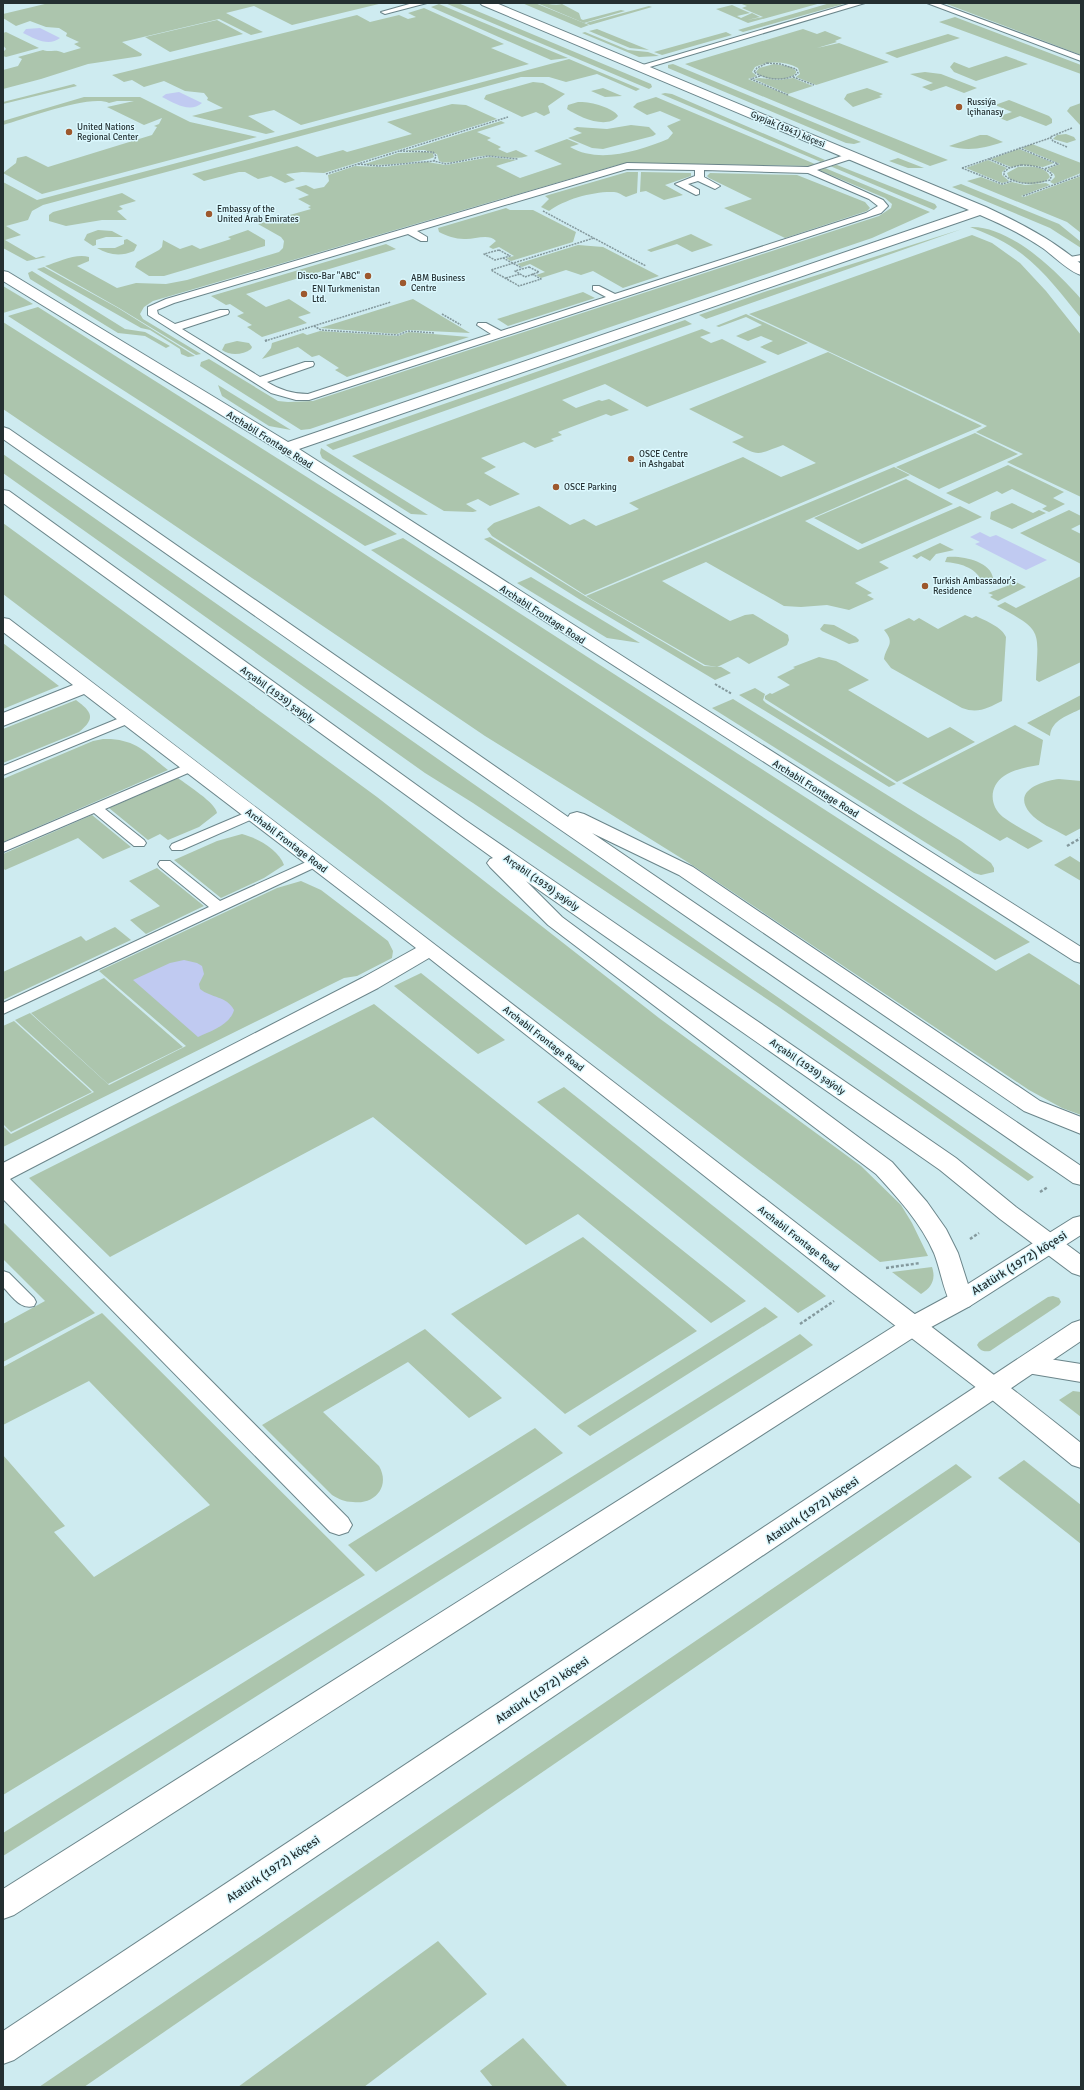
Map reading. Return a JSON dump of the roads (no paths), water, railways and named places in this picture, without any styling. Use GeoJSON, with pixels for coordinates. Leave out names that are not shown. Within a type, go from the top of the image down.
{"type":"FeatureCollection","features":[{"type":"Feature","properties":{"kind":"street","name":"Gypjak (1941) köçesi"},"geometry":{"type":"LineString","coordinates":[[491,4],[981,210],[1020,228],[1075,258],[1081,271]]}},
{"type":"Feature","properties":{"kind":"street"},"geometry":{"type":"LineString","coordinates":[[286,448],[981,210]]}},
{"type":"Feature","properties":{"kind":"street","name":"Archabil Frontage Road"},"geometry":{"type":"LineString","coordinates":[[3,275],[286,448],[687,706],[1081,956]]}},
{"type":"Feature","properties":{"kind":"street"},"geometry":{"type":"LineString","coordinates":[[3,432],[513,788],[1081,1177]]}},
{"type":"Feature","properties":{"kind":"street","name":"Arçabil (1939) şaýoly"},"geometry":{"type":"LineString","coordinates":[[3,495],[458,824],[948,1164],[1081,1267]]}},
{"type":"Feature","properties":{"kind":"street","name":"Archabil Frontage Road"},"geometry":{"type":"LineString","coordinates":[[3,623],[430,949],[913,1326],[995,1388],[1081,1458]]}},
{"type":"Feature","properties":{"kind":"street"},"geometry":{"type":"LineString","coordinates":[[3,720],[85,687]]}},
{"type":"Feature","properties":{"kind":"street"},"geometry":{"type":"LineString","coordinates":[[513,788],[686,871],[1032,1106],[1081,1126]]}},
{"type":"Feature","properties":{"kind":"street"},"geometry":{"type":"LineString","coordinates":[[458,824],[555,921],[884,1168],[906,1191],[936,1232],[946,1253],[961,1300]]}},
{"type":"Feature","properties":{"kind":"street"},"geometry":{"type":"LineString","coordinates":[[3,1173],[363,986],[430,949]]}},
{"type":"Feature","properties":{"kind":"street"},"geometry":{"type":"LineString","coordinates":[[3,1185],[339,1525]]}},
{"type":"Feature","properties":{"kind":"street","name":"Atatürk (1972) köçesi"},"geometry":{"type":"LineString","coordinates":[[3,1905],[913,1326],[961,1300],[1081,1224]]}},
{"type":"Feature","properties":{"kind":"street","name":"Atatürk (1972) köçesi"},"geometry":{"type":"LineString","coordinates":[[3,2049],[1030,1365],[1081,1329]]}},
{"type":"Feature","properties":{"kind":"street"},"geometry":{"type":"LineString","coordinates":[[1030,1365],[1081,1373]]}},
{"type":"Feature","properties":{"kind":"lane"},"geometry":{"type":"LineString","coordinates":[[385,12],[423,3]]}},
{"type":"Feature","properties":{"kind":"lane"},"geometry":{"type":"LineString","coordinates":[[640,67],[861,3]]}},
{"type":"Feature","properties":{"kind":"lane"},"geometry":{"type":"LineString","coordinates":[[931,3],[1081,59]]}},
{"type":"Feature","properties":{"kind":"lane"},"geometry":{"type":"LineString","coordinates":[[809,170],[872,197],[880,202],[882,206],[878,211],[869,215],[309,397],[284,395],[153,315],[152,309],[170,301],[617,168],[636,166],[809,170],[851,156]]}},
{"type":"Feature","properties":{"kind":"lane"},"geometry":{"type":"LineString","coordinates":[[699,178],[700,167]]}},
{"type":"Feature","properties":{"kind":"lane"},"geometry":{"type":"LineString","coordinates":[[696,192],[680,184],[699,178],[715,186]]}},
{"type":"Feature","properties":{"kind":"lane"},"geometry":{"type":"LineString","coordinates":[[408,230],[424,239]]}},
{"type":"Feature","properties":{"kind":"lane"},"geometry":{"type":"LineString","coordinates":[[596,288],[614,298]]}},
{"type":"Feature","properties":{"kind":"lane"},"geometry":{"type":"LineString","coordinates":[[174,328],[224,312]]}},
{"type":"Feature","properties":{"kind":"lane"},"geometry":{"type":"LineString","coordinates":[[482,325],[500,335]]}},
{"type":"Feature","properties":{"kind":"lane"},"geometry":{"type":"LineString","coordinates":[[259,381],[310,364]]}},
{"type":"Feature","properties":{"kind":"lane"},"geometry":{"type":"LineString","coordinates":[[3,771],[127,719]]}},
{"type":"Feature","properties":{"kind":"lane"},"geometry":{"type":"LineString","coordinates":[[3,848],[190,767]]}},
{"type":"Feature","properties":{"kind":"lane"},"geometry":{"type":"LineString","coordinates":[[96,808],[139,843]]}},
{"type":"Feature","properties":{"kind":"lane"},"geometry":{"type":"LineString","coordinates":[[177,847],[252,814]]}},
{"type":"Feature","properties":{"kind":"lane"},"geometry":{"type":"LineString","coordinates":[[3,1009],[315,862]]}},
{"type":"Feature","properties":{"kind":"lane"},"geometry":{"type":"LineString","coordinates":[[165,864],[218,907]]}},
{"type":"Feature","properties":{"kind":"lane"},"geometry":{"type":"LineString","coordinates":[[3,1277],[28,1302]]}},
{"type":"Feature","properties":{"kind":"water"},"geometry":{"type":"Polygon","coordinates":[[[40,28],[60,38],[56,41],[47,42],[37,40],[23,33],[26,29],[40,28]]]}},
{"type":"Feature","properties":{"kind":"water"},"geometry":{"type":"Polygon","coordinates":[[[179,92],[202,103],[197,106],[188,107],[178,105],[162,97],[166,94],[179,92]]]}},
{"type":"Feature","properties":{"kind":"water"},"geometry":{"type":"Polygon","coordinates":[[[980,532],[990,537],[996,535],[1047,560],[1026,570],[975,544],[980,542],[970,537],[980,532]]]}},
{"type":"Feature","properties":{"kind":"water"},"geometry":{"type":"Polygon","coordinates":[[[184,960],[197,963],[202,966],[204,974],[199,984],[200,989],[227,1002],[234,1010],[229,1020],[224,1024],[198,1037],[133,980],[170,963],[184,960]]]}},
{"type":"Feature","properties":{"kind":"place","name":"Russiýa lçihanasy"},"geometry":{"type":"Point","coordinates":[959,107]}},
{"type":"Feature","properties":{"kind":"place","name":"United Nations Regional Center"},"geometry":{"type":"Point","coordinates":[69,132]}},
{"type":"Feature","properties":{"kind":"place","name":"Embassy of the United Arab Emirates"},"geometry":{"type":"Point","coordinates":[209,214]}},
{"type":"Feature","properties":{"kind":"place","name":"Disco-Bar \"ABC\""},"geometry":{"type":"Point","coordinates":[368,276]}},
{"type":"Feature","properties":{"kind":"place","name":"ABM Business Centre"},"geometry":{"type":"Point","coordinates":[403,283]}},
{"type":"Feature","properties":{"kind":"place","name":"ENI Turkmenistan Ltd."},"geometry":{"type":"Point","coordinates":[304,294]}},
{"type":"Feature","properties":{"kind":"place","name":"OSCE Centre in Ashgabat"},"geometry":{"type":"Point","coordinates":[631,459]}},
{"type":"Feature","properties":{"kind":"place","name":"OSCE Parking"},"geometry":{"type":"Point","coordinates":[556,487]}},
{"type":"Feature","properties":{"kind":"place","name":"Turkish Ambassador's Residence"},"geometry":{"type":"Point","coordinates":[925,586]}}]}
